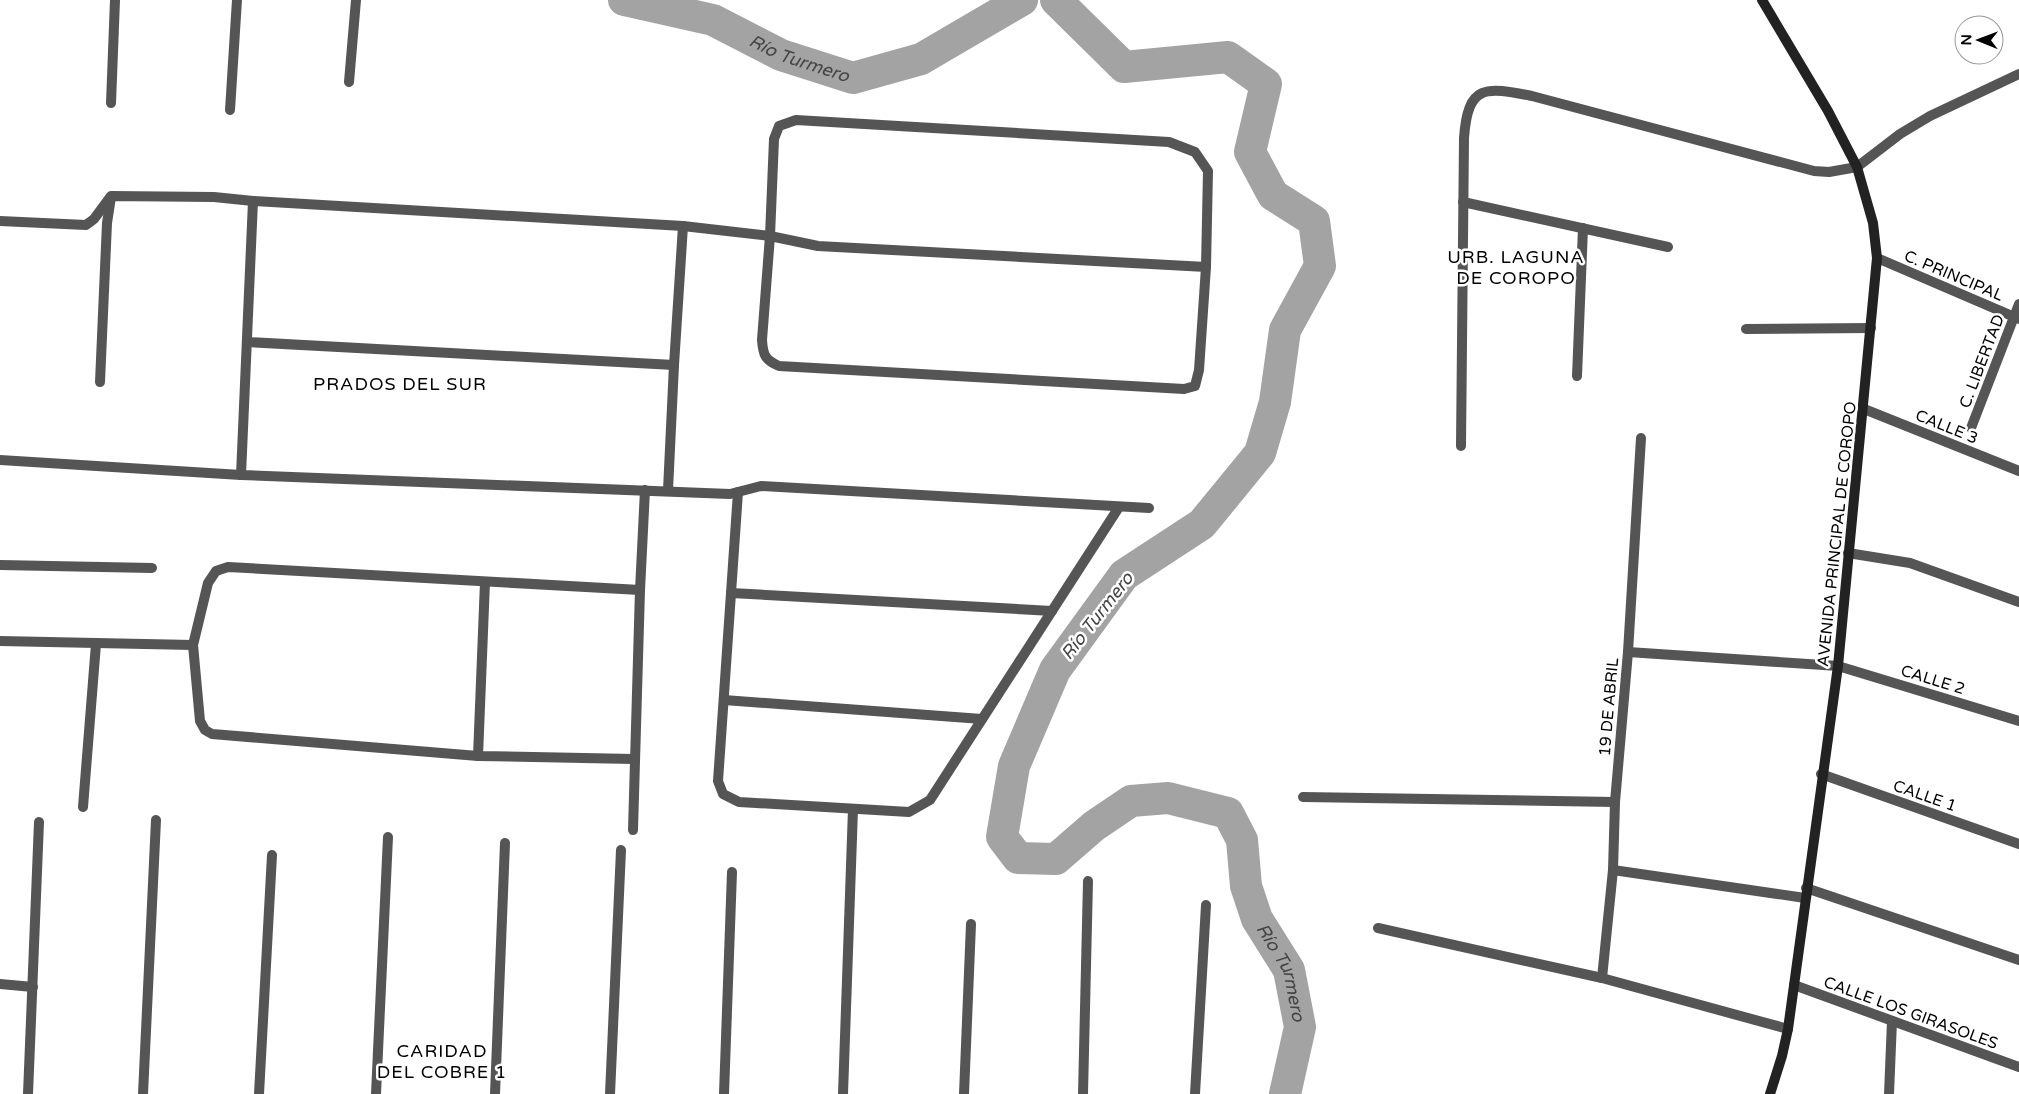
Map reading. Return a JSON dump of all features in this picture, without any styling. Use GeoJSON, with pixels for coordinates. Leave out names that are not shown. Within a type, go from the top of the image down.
{"type":"FeatureCollection","features":[{"type":"Feature","properties":{"kind":"street"},"geometry":{"type":"LineString","coordinates":[[111,103],[115,0]]}},
{"type":"Feature","properties":{"kind":"street"},"geometry":{"type":"LineString","coordinates":[[230,110],[237,0]]}},
{"type":"Feature","properties":{"kind":"street"},"geometry":{"type":"LineString","coordinates":[[349,82],[356,0]]}},
{"type":"Feature","properties":{"kind":"street","name":"AVENIDA PRINCIPAL DE COROPO"},"geometry":{"type":"LineString","coordinates":[[1762,0],[1828,111],[1857,167],[1872,223],[1877,258],[1838,666],[1821,774],[1788,1029],[1770,1094]]}},
{"type":"Feature","properties":{"kind":"street"},"geometry":{"type":"LineString","coordinates":[[1461,446],[1463,202],[1466,113],[1474,100],[1480,95],[1494,90],[1532,96],[1814,171],[1829,172],[1857,167],[1900,134],[1930,116],[2019,74]]}},
{"type":"Feature","properties":{"kind":"street"},"geometry":{"type":"LineString","coordinates":[[796,120],[1169,142],[1195,152],[1208,171],[1206,267],[1199,370],[1194,386],[1184,389],[779,366],[768,360],[762,353],[774,139],[779,126],[796,120]]}},
{"type":"Feature","properties":{"kind":"street"},"geometry":{"type":"LineString","coordinates":[[111,196],[214,197],[252,201],[684,226],[770,236],[818,246],[1206,267]]}},
{"type":"Feature","properties":{"kind":"street"},"geometry":{"type":"LineString","coordinates":[[0,222],[86,225],[94,219],[111,196]]}},
{"type":"Feature","properties":{"kind":"street"},"geometry":{"type":"LineString","coordinates":[[100,382],[107,223],[111,196]]}},
{"type":"Feature","properties":{"kind":"street"},"geometry":{"type":"LineString","coordinates":[[241,475],[252,201]]}},
{"type":"Feature","properties":{"kind":"street"},"geometry":{"type":"LineString","coordinates":[[1463,202],[1668,246]]}},
{"type":"Feature","properties":{"kind":"street"},"geometry":{"type":"LineString","coordinates":[[668,490],[674,365],[684,226]]}},
{"type":"Feature","properties":{"kind":"street"},"geometry":{"type":"LineString","coordinates":[[1577,376],[1582,228]]}},
{"type":"Feature","properties":{"kind":"street","name":"C. PRINCIPAL"},"geometry":{"type":"LineString","coordinates":[[1877,258],[2017,318]]}},
{"type":"Feature","properties":{"kind":"street","name":"C. LIBERTAD"},"geometry":{"type":"LineString","coordinates":[[1972,428],[2017,318],[2019,304]]}},
{"type":"Feature","properties":{"kind":"street"},"geometry":{"type":"LineString","coordinates":[[1746,329],[1871,328]]}},
{"type":"Feature","properties":{"kind":"street"},"geometry":{"type":"LineString","coordinates":[[247,342],[674,365]]}},
{"type":"Feature","properties":{"kind":"street","name":"CALLE 3"},"geometry":{"type":"LineString","coordinates":[[1864,409],[2019,471]]}},
{"type":"Feature","properties":{"kind":"street","name":"19 DE ABRIL"},"geometry":{"type":"LineString","coordinates":[[1602,978],[1613,870],[1615,802],[1628,652],[1641,438]]}},
{"type":"Feature","properties":{"kind":"street"},"geometry":{"type":"LineString","coordinates":[[0,460],[241,475],[668,490],[730,494],[760,486],[1149,508]]}},
{"type":"Feature","properties":{"kind":"street"},"geometry":{"type":"LineString","coordinates":[[633,830],[634,759],[645,490]]}},
{"type":"Feature","properties":{"kind":"street"},"geometry":{"type":"LineString","coordinates":[[738,492],[718,781],[723,794],[739,802],[910,812],[930,800],[1119,507]]}},
{"type":"Feature","properties":{"kind":"street"},"geometry":{"type":"LineString","coordinates":[[1848,553],[1910,563],[2019,602]]}},
{"type":"Feature","properties":{"kind":"street"},"geometry":{"type":"LineString","coordinates":[[0,565],[152,568]]}},
{"type":"Feature","properties":{"kind":"street"},"geometry":{"type":"LineString","coordinates":[[634,759],[478,756],[212,734],[205,730],[200,721],[193,645],[208,583],[216,571],[228,567],[640,590]]}},
{"type":"Feature","properties":{"kind":"street"},"geometry":{"type":"LineString","coordinates":[[478,756],[485,582]]}},
{"type":"Feature","properties":{"kind":"street"},"geometry":{"type":"LineString","coordinates":[[731,593],[1052,611]]}},
{"type":"Feature","properties":{"kind":"street"},"geometry":{"type":"LineString","coordinates":[[0,641],[193,645]]}},
{"type":"Feature","properties":{"kind":"street"},"geometry":{"type":"LineString","coordinates":[[83,807],[96,644]]}},
{"type":"Feature","properties":{"kind":"street","name":"CALLE 2"},"geometry":{"type":"LineString","coordinates":[[1628,652],[1838,666],[2019,722]]}},
{"type":"Feature","properties":{"kind":"street"},"geometry":{"type":"LineString","coordinates":[[724,700],[982,719]]}},
{"type":"Feature","properties":{"kind":"street","name":"CALLE 1"},"geometry":{"type":"LineString","coordinates":[[1821,774],[2019,844]]}},
{"type":"Feature","properties":{"kind":"street"},"geometry":{"type":"LineString","coordinates":[[1303,797],[1615,802]]}},
{"type":"Feature","properties":{"kind":"street"},"geometry":{"type":"LineString","coordinates":[[843,1094],[854,809]]}},
{"type":"Feature","properties":{"kind":"street"},"geometry":{"type":"LineString","coordinates":[[143,1094],[156,820]]}},
{"type":"Feature","properties":{"kind":"street"},"geometry":{"type":"LineString","coordinates":[[28,1094],[39,822]]}},
{"type":"Feature","properties":{"kind":"street"},"geometry":{"type":"LineString","coordinates":[[376,1094],[388,837]]}},
{"type":"Feature","properties":{"kind":"street"},"geometry":{"type":"LineString","coordinates":[[495,1094],[506,843]]}},
{"type":"Feature","properties":{"kind":"street"},"geometry":{"type":"LineString","coordinates":[[610,1094],[621,850]]}},
{"type":"Feature","properties":{"kind":"street"},"geometry":{"type":"LineString","coordinates":[[259,1094],[272,855]]}},
{"type":"Feature","properties":{"kind":"street"},"geometry":{"type":"LineString","coordinates":[[1613,870],[1806,893],[2019,960]]}},
{"type":"Feature","properties":{"kind":"street"},"geometry":{"type":"LineString","coordinates":[[724,1094],[732,872]]}},
{"type":"Feature","properties":{"kind":"street"},"geometry":{"type":"LineString","coordinates":[[1083,1094],[1088,881]]}},
{"type":"Feature","properties":{"kind":"street"},"geometry":{"type":"LineString","coordinates":[[1194,1094],[1206,904]]}},
{"type":"Feature","properties":{"kind":"street"},"geometry":{"type":"LineString","coordinates":[[964,1094],[971,924]]}},
{"type":"Feature","properties":{"kind":"street"},"geometry":{"type":"LineString","coordinates":[[1378,928],[1602,978],[1788,1029]]}},
{"type":"Feature","properties":{"kind":"street"},"geometry":{"type":"LineString","coordinates":[[0,984],[32,987]]}},
{"type":"Feature","properties":{"kind":"street","name":"CALLE LOS GIRASOLES"},"geometry":{"type":"LineString","coordinates":[[1794,985],[2019,1067]]}},
{"type":"Feature","properties":{"kind":"street"},"geometry":{"type":"LineString","coordinates":[[1889,1094],[1892,1021]]}},
{"type":"Feature","properties":{"kind":"waterway","name":"Río Turmero"},"geometry":{"type":"LineString","coordinates":[[624,0],[713,20],[781,55],[853,78],[921,59],[1022,0]]}},
{"type":"Feature","properties":{"kind":"waterway","name":"Río Turmero"},"geometry":{"type":"LineString","coordinates":[[1056,0],[1124,67],[1228,57],[1266,84],[1250,152],[1273,195],[1314,221],[1320,266],[1285,330],[1275,402],[1260,453],[1202,524],[1124,575],[1055,670],[1014,766],[1002,837],[1018,858],[1056,859],[1094,826],[1131,801],[1168,798],[1228,813],[1242,840],[1246,886],[1257,919],[1289,970],[1300,1027],[1285,1094]]}},
{"type":"Feature","properties":{"kind":"district","name":"URB. LAGUNA DE COROPO"},"geometry":{"type":"Point","coordinates":[1516,267]}},
{"type":"Feature","properties":{"kind":"district","name":"PRADOS DEL SUR"},"geometry":{"type":"Point","coordinates":[400,384]}},
{"type":"Feature","properties":{"kind":"district","name":"CARIDAD DEL COBRE 1"},"geometry":{"type":"Point","coordinates":[442,1061]}}]}
